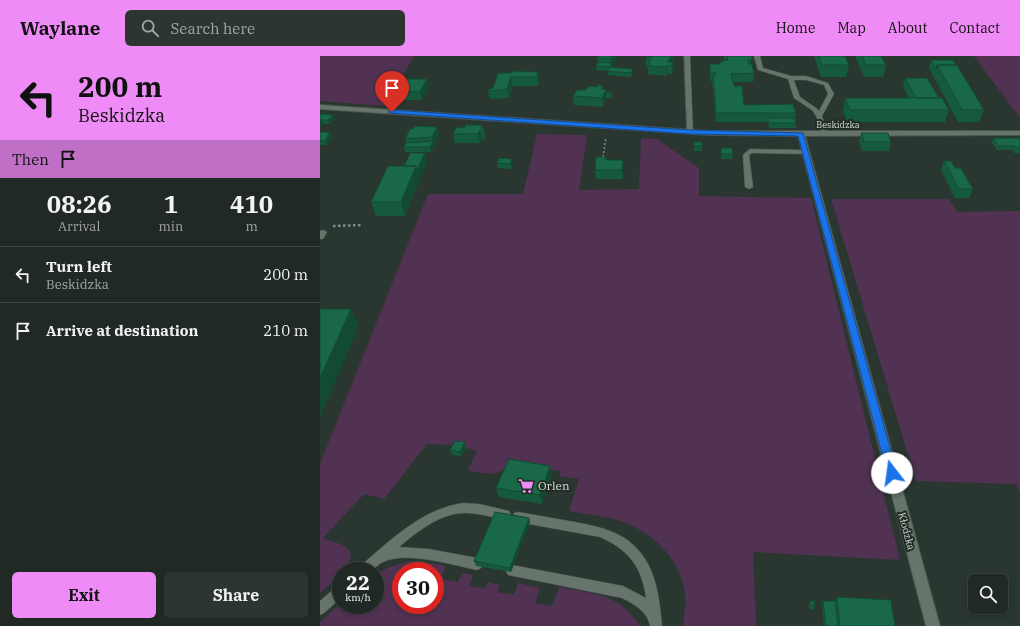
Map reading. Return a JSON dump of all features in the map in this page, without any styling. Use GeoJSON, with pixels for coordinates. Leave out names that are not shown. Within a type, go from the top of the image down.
{"type":"FeatureCollection","features":[{"type":"Feature","properties":{"kind":"street","name":"Beskidzka"},"geometry":{"type":"LineString","coordinates":[[320,107],[690,132],[801,134],[1020,133]]}},
{"type":"Feature","properties":{"kind":"street","name":"Kłodzka"},"geometry":{"type":"LineString","coordinates":[[801,134],[933,626]]}},
{"type":"Feature","properties":{"kind":"lane"},"geometry":{"type":"LineString","coordinates":[[687,56],[690,132]]}},
{"type":"Feature","properties":{"kind":"lane"},"geometry":{"type":"LineString","coordinates":[[757,56],[760,69],[791,78],[806,78],[826,84],[831,94],[819,116]]}},
{"type":"Feature","properties":{"kind":"lane"},"geometry":{"type":"LineString","coordinates":[[791,78],[797,98],[814,109],[819,116],[825,134]]}},
{"type":"Feature","properties":{"kind":"lane"},"geometry":{"type":"LineString","coordinates":[[749,187],[747,153],[806,152]]}},
{"type":"Feature","properties":{"kind":"lane"},"geometry":{"type":"LineString","coordinates":[[374,562],[423,523],[438,515],[456,509],[472,509],[601,532],[614,536],[626,543],[644,567],[651,587],[656,622]]}},
{"type":"Feature","properties":{"kind":"lane"},"geometry":{"type":"LineString","coordinates":[[377,559],[390,553],[416,552],[477,564]]}},
{"type":"Feature","properties":{"kind":"lane"},"geometry":{"type":"LineString","coordinates":[[512,571],[622,592],[635,597],[646,605],[656,622]]}},
{"type":"Feature","properties":{"kind":"lane"},"geometry":{"type":"LineString","coordinates":[[320,609],[332,598]]}},
{"type":"Feature","properties":{"kind":"path"},"geometry":{"type":"LineString","coordinates":[[603,157],[608,126]]}},
{"type":"Feature","properties":{"kind":"path"},"geometry":{"type":"LineString","coordinates":[[321,235],[327,228],[334,226],[362,225]]}},
{"type":"Feature","properties":{"kind":"shaded area"},"geometry":{"type":"Polygon","coordinates":[[[320,56],[414,56],[385,106],[320,101],[320,56]]]}},
{"type":"Feature","properties":{"kind":"shaded area"},"geometry":{"type":"Polygon","coordinates":[[[974,56],[1020,56],[1020,118],[974,56]]]}},
{"type":"Feature","properties":{"kind":"shaded area"},"geometry":{"type":"Polygon","coordinates":[[[537,134],[587,135],[579,190],[639,189],[641,138],[657,139],[699,168],[699,196],[811,198],[900,560],[753,552],[756,626],[683,626],[685,595],[683,582],[672,559],[654,540],[644,532],[632,526],[608,518],[569,511],[579,479],[559,476],[561,471],[508,462],[501,471],[491,474],[468,470],[477,451],[457,445],[427,444],[384,499],[364,494],[323,538],[348,548],[351,556],[348,562],[332,562],[332,582],[320,593],[320,464],[428,194],[523,194],[537,134]]]}},
{"type":"Feature","properties":{"kind":"shaded area"},"geometry":{"type":"Polygon","coordinates":[[[831,199],[949,199],[957,212],[1020,211],[1020,494],[1016,484],[916,481],[831,199]]]}},
{"type":"Feature","properties":{"kind":"shaded area"},"geometry":{"type":"Polygon","coordinates":[[[409,561],[425,562],[406,562],[409,561]]]}},
{"type":"Feature","properties":{"kind":"shaded area"},"geometry":{"type":"Polygon","coordinates":[[[392,566],[392,614],[444,614],[444,580],[458,582],[462,573],[473,575],[469,586],[485,589],[488,582],[500,585],[497,592],[514,595],[518,583],[540,588],[535,603],[552,606],[559,587],[595,594],[614,601],[623,607],[640,626],[320,626],[320,622],[332,611],[332,614],[384,614],[384,570],[392,566]]]}},
{"type":"Feature","properties":{"kind":"building"},"geometry":{"type":"Polygon","coordinates":[[[599,56],[613,56],[611,59],[597,58],[599,56]]]}},
{"type":"Feature","properties":{"kind":"building"},"geometry":{"type":"Polygon","coordinates":[[[671,56],[668,62],[673,62],[672,66],[648,66],[651,59],[646,59],[647,57],[671,56]]]}},
{"type":"Feature","properties":{"kind":"building"},"geometry":{"type":"Polygon","coordinates":[[[727,56],[752,56],[752,60],[748,60],[749,64],[752,64],[754,73],[731,74],[734,86],[742,86],[744,105],[793,104],[796,113],[716,113],[713,76],[715,76],[716,73],[710,73],[710,64],[720,64],[723,60],[728,60],[727,56]]]}},
{"type":"Feature","properties":{"kind":"building"},"geometry":{"type":"Polygon","coordinates":[[[819,56],[845,56],[849,65],[822,65],[819,56]]]}},
{"type":"Feature","properties":{"kind":"building"},"geometry":{"type":"Polygon","coordinates":[[[862,56],[881,56],[886,65],[866,65],[862,56]]]}},
{"type":"Feature","properties":{"kind":"building"},"geometry":{"type":"Polygon","coordinates":[[[931,60],[953,60],[956,65],[937,65],[936,69],[931,60]]]}},
{"type":"Feature","properties":{"kind":"building"},"geometry":{"type":"Polygon","coordinates":[[[598,62],[611,63],[610,67],[596,66],[598,62]]]}},
{"type":"Feature","properties":{"kind":"building"},"geometry":{"type":"Polygon","coordinates":[[[937,65],[957,65],[984,110],[962,110],[937,65]]]}},
{"type":"Feature","properties":{"kind":"building"},"geometry":{"type":"Polygon","coordinates":[[[610,67],[633,69],[631,73],[607,71],[610,67]]]}},
{"type":"Feature","properties":{"kind":"building"},"geometry":{"type":"Polygon","coordinates":[[[512,71],[538,72],[537,77],[511,77],[507,89],[491,91],[488,89],[493,88],[498,73],[512,73],[512,71]]]}},
{"type":"Feature","properties":{"kind":"building"},"geometry":{"type":"Polygon","coordinates":[[[905,78],[927,78],[939,98],[916,98],[905,78]]]}},
{"type":"Feature","properties":{"kind":"building"},"geometry":{"type":"Polygon","coordinates":[[[395,79],[427,79],[420,92],[386,91],[395,79]]]}},
{"type":"Feature","properties":{"kind":"building"},"geometry":{"type":"Polygon","coordinates":[[[598,85],[602,85],[602,89],[606,90],[602,98],[573,96],[577,90],[585,90],[590,86],[597,87],[598,85]]]}},
{"type":"Feature","properties":{"kind":"building"},"geometry":{"type":"Polygon","coordinates":[[[606,92],[612,92],[612,94],[606,94],[606,92]]]}},
{"type":"Feature","properties":{"kind":"building"},"geometry":{"type":"Polygon","coordinates":[[[845,98],[942,98],[949,110],[850,110],[845,98]]]}},
{"type":"Feature","properties":{"kind":"building"},"geometry":{"type":"Polygon","coordinates":[[[320,114],[333,115],[328,120],[320,120],[320,114]]]}},
{"type":"Feature","properties":{"kind":"building"},"geometry":{"type":"Polygon","coordinates":[[[768,118],[795,118],[796,123],[769,123],[768,118]]]}},
{"type":"Feature","properties":{"kind":"building"},"geometry":{"type":"Polygon","coordinates":[[[466,125],[482,125],[481,128],[484,128],[483,130],[480,130],[478,134],[453,134],[456,127],[464,128],[466,125]]]}},
{"type":"Feature","properties":{"kind":"building"},"geometry":{"type":"Polygon","coordinates":[[[415,126],[437,127],[432,137],[405,139],[410,129],[413,129],[415,126]]]}},
{"type":"Feature","properties":{"kind":"building"},"geometry":{"type":"Polygon","coordinates":[[[320,132],[330,132],[325,141],[320,141],[320,132]]]}},
{"type":"Feature","properties":{"kind":"building"},"geometry":{"type":"Polygon","coordinates":[[[861,133],[888,133],[891,142],[864,142],[861,133]]]}},
{"type":"Feature","properties":{"kind":"building"},"geometry":{"type":"Polygon","coordinates":[[[993,138],[1020,138],[1020,148],[1016,148],[1014,146],[998,146],[993,138]]]}},
{"type":"Feature","properties":{"kind":"building"},"geometry":{"type":"Polygon","coordinates":[[[433,141],[430,147],[404,147],[406,143],[433,141]]]}},
{"type":"Feature","properties":{"kind":"building"},"geometry":{"type":"Polygon","coordinates":[[[694,142],[702,142],[702,146],[694,146],[694,142]]]}},
{"type":"Feature","properties":{"kind":"building"},"geometry":{"type":"Polygon","coordinates":[[[721,148],[732,148],[733,154],[721,154],[721,148]]]}},
{"type":"Feature","properties":{"kind":"building"},"geometry":{"type":"Polygon","coordinates":[[[410,153],[425,153],[417,170],[416,166],[404,166],[410,153]]]}},
{"type":"Feature","properties":{"kind":"building"},"geometry":{"type":"Polygon","coordinates":[[[596,157],[606,157],[606,160],[623,160],[622,170],[595,170],[596,157]]]}},
{"type":"Feature","properties":{"kind":"building"},"geometry":{"type":"Polygon","coordinates":[[[499,158],[512,159],[510,164],[497,163],[499,158]]]}},
{"type":"Feature","properties":{"kind":"building"},"geometry":{"type":"Polygon","coordinates":[[[944,161],[951,161],[955,168],[961,168],[973,189],[959,189],[944,161]]]}},
{"type":"Feature","properties":{"kind":"building"},"geometry":{"type":"Polygon","coordinates":[[[388,166],[416,166],[401,202],[371,202],[388,166]]]}},
{"type":"Feature","properties":{"kind":"building"},"geometry":{"type":"Polygon","coordinates":[[[320,309],[351,309],[320,378],[320,309]]]}},
{"type":"Feature","properties":{"kind":"building"},"geometry":{"type":"Polygon","coordinates":[[[455,441],[465,442],[460,452],[450,450],[455,441]]]}},
{"type":"Feature","properties":{"kind":"building","name":"Orlen"},"geometry":{"type":"Polygon","coordinates":[[[509,459],[550,466],[540,495],[496,488],[509,459]]]}},
{"type":"Feature","properties":{"kind":"building"},"geometry":{"type":"Polygon","coordinates":[[[495,512],[529,518],[510,568],[474,561],[495,512]]]}},
{"type":"Feature","properties":{"kind":"building"},"geometry":{"type":"Polygon","coordinates":[[[837,597],[891,600],[895,626],[840,626],[837,597]]]}},
{"type":"Feature","properties":{"kind":"building"},"geometry":{"type":"Polygon","coordinates":[[[810,601],[814,601],[815,606],[811,605],[810,601]]]}},
{"type":"Feature","properties":{"kind":"building"},"geometry":{"type":"Polygon","coordinates":[[[823,601],[835,601],[838,626],[826,626],[823,601]]]}},
{"type":"Feature","properties":{"kind":"place","name":"Orlen"},"geometry":{"type":"Point","coordinates":[526,486]}},
{"type":"Feature","properties":{"kind":"route"},"geometry":{"type":"LineString","coordinates":[[392,112],[690,132],[730,134],[801,134],[892,473]]}}]}
